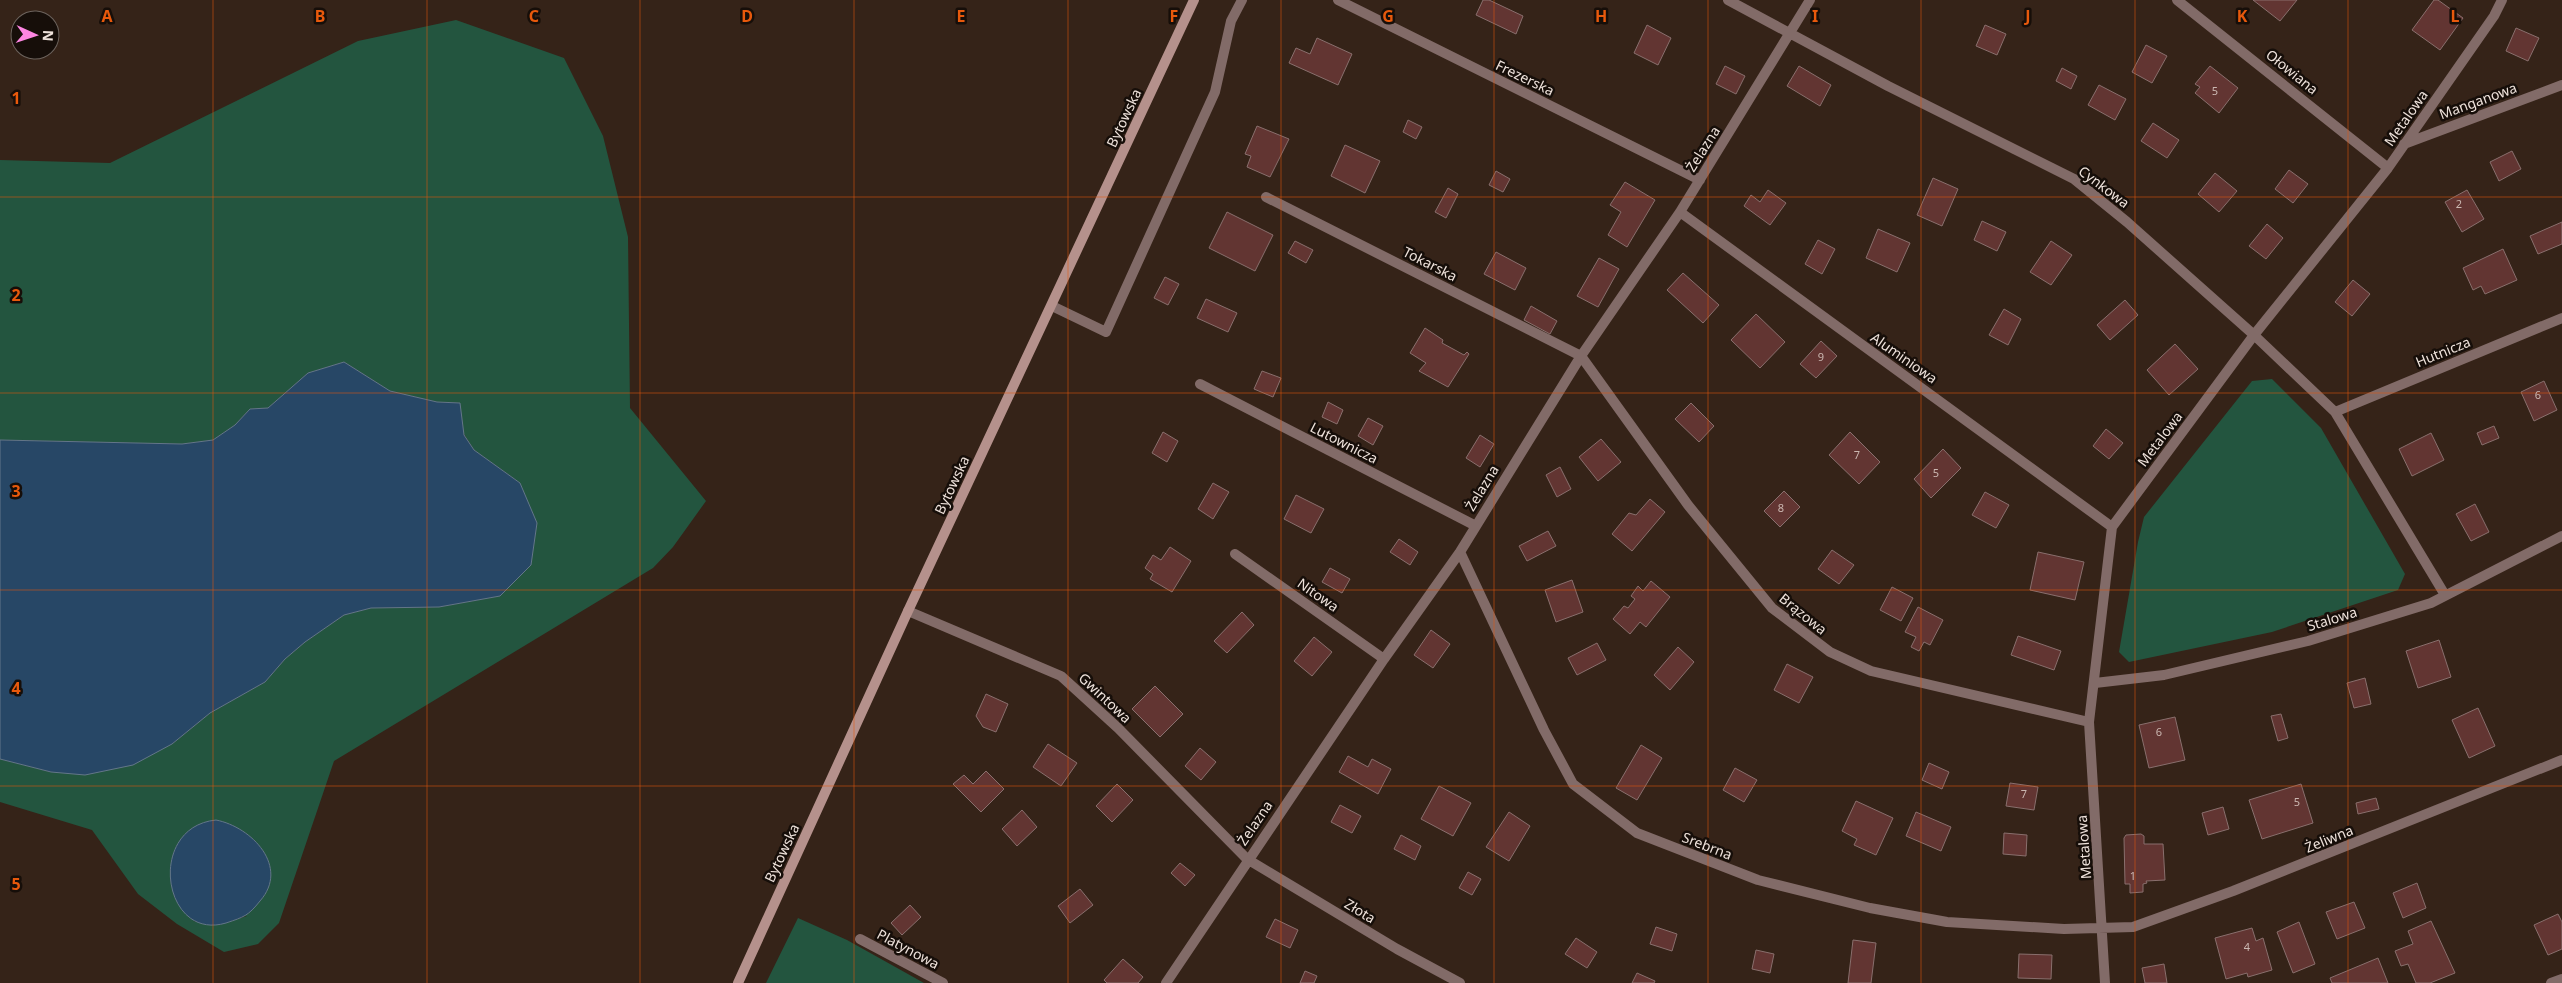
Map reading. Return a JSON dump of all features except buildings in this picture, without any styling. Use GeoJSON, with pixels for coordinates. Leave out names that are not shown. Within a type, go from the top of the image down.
{"type":"FeatureCollection","features":[{"type":"Feature","properties":{"kind":"main road","name":"Bytowska"},"geometry":{"type":"LineString","coordinates":[[738,983],[908,611],[1194,0]]}},
{"type":"Feature","properties":{"kind":"street"},"geometry":{"type":"LineString","coordinates":[[1052,306],[1106,332],[1215,92],[1231,21],[1242,0]]}},
{"type":"Feature","properties":{"kind":"street","name":"Frezerska"},"geometry":{"type":"LineString","coordinates":[[1338,0],[1700,180]]}},
{"type":"Feature","properties":{"kind":"street","name":"Cynkowa"},"geometry":{"type":"LineString","coordinates":[[1728,0],[1888,86],[2074,179],[2127,222],[2254,335],[2335,412],[2445,595]]}},
{"type":"Feature","properties":{"kind":"street","name":"Żelazna"},"geometry":{"type":"LineString","coordinates":[[1166,983],[1384,659],[1460,552],[1581,356],[1680,212],[1788,31],[1810,0]]}},
{"type":"Feature","properties":{"kind":"street","name":"Ołowiana"},"geometry":{"type":"LineString","coordinates":[[2178,0],[2388,168]]}},
{"type":"Feature","properties":{"kind":"street","name":"Metalowa"},"geometry":{"type":"LineString","coordinates":[[2105,983],[2089,722],[2112,527],[2254,335],[2388,168],[2494,16],[2502,0]]}},
{"type":"Feature","properties":{"kind":"street","name":"Manganowa"},"geometry":{"type":"LineString","coordinates":[[2404,144],[2562,85]]}},
{"type":"Feature","properties":{"kind":"street","name":"Tokarska"},"geometry":{"type":"LineString","coordinates":[[1266,197],[1581,356]]}},
{"type":"Feature","properties":{"kind":"street","name":"Aluminiowa"},"geometry":{"type":"LineString","coordinates":[[1680,212],[2112,527]]}},
{"type":"Feature","properties":{"kind":"street","name":"Hutnicza"},"geometry":{"type":"LineString","coordinates":[[2335,412],[2562,318]]}},
{"type":"Feature","properties":{"kind":"street","name":"Brązowa"},"geometry":{"type":"LineString","coordinates":[[1581,356],[1688,505],[1772,608],[1830,652],[1870,671],[2089,722]]}},
{"type":"Feature","properties":{"kind":"street","name":"Lutownicza"},"geometry":{"type":"LineString","coordinates":[[1200,384],[1476,526]]}},
{"type":"Feature","properties":{"kind":"street","name":"Stalowa"},"geometry":{"type":"LineString","coordinates":[[2095,683],[2164,675],[2308,641],[2431,603],[2562,536]]}},
{"type":"Feature","properties":{"kind":"street","name":"Srebrna"},"geometry":{"type":"LineString","coordinates":[[1460,552],[1478,586],[1544,730],[1573,784],[1637,833],[1758,880],[1870,908],[1947,922],[2064,929],[2103,927]]}},
{"type":"Feature","properties":{"kind":"street","name":"Nitowa"},"geometry":{"type":"LineString","coordinates":[[1235,554],[1384,659]]}},
{"type":"Feature","properties":{"kind":"street","name":"Gwintowa"},"geometry":{"type":"LineString","coordinates":[[908,611],[1062,676],[1118,728],[1248,859]]}},
{"type":"Feature","properties":{"kind":"street","name":"Żeliwna"},"geometry":{"type":"LineString","coordinates":[[2103,927],[2133,927],[2233,891],[2562,760]]}},
{"type":"Feature","properties":{"kind":"street","name":"Złota"},"geometry":{"type":"LineString","coordinates":[[1248,859],[1389,944],[1460,983]]}},
{"type":"Feature","properties":{"kind":"street","name":"Platynowa"},"geometry":{"type":"LineString","coordinates":[[860,939],[943,983]]}},
{"type":"Feature","properties":{"kind":"street"},"geometry":{"type":"LineString","coordinates":[[2551,983],[2562,979]]}},
{"type":"Feature","properties":{"kind":"green space"},"geometry":{"type":"Polygon","coordinates":[[[456,20],[564,58],[603,136],[628,237],[630,408],[706,501],[673,547],[653,568],[334,761],[279,923],[258,944],[224,952],[177,924],[138,894],[92,830],[0,802],[0,759],[51,772],[172,744],[210,713],[265,682],[285,659],[305,642],[344,615],[371,608],[439,607],[500,596],[531,565],[520,483],[474,450],[464,434],[459,403],[437,402],[390,391],[344,362],[308,373],[268,408],[250,409],[235,425],[213,440],[182,444],[0,440],[0,160],[110,163],[358,41],[456,20]],[[247,916],[193,921],[218,925],[247,916]]]}},
{"type":"Feature","properties":{"kind":"green space"},"geometry":{"type":"Polygon","coordinates":[[[2272,379],[2321,428],[2405,574],[2398,590],[2272,632],[2129,662],[2119,652],[2144,517],[2252,381],[2272,379]]]}},
{"type":"Feature","properties":{"kind":"green space"},"geometry":{"type":"Polygon","coordinates":[[[798,918],[847,940],[924,983],[766,983],[798,918]]]}},
{"type":"Feature","properties":{"kind":"water"},"geometry":{"type":"Polygon","coordinates":[[[344,362],[390,391],[437,402],[460,403],[464,435],[474,450],[520,483],[537,523],[531,565],[500,596],[439,607],[371,608],[344,615],[305,642],[285,659],[265,682],[210,713],[172,744],[133,765],[85,775],[51,772],[0,759],[0,440],[182,444],[213,440],[235,425],[250,409],[268,408],[308,373],[344,362]]]}},
{"type":"Feature","properties":{"kind":"water"},"geometry":{"type":"Polygon","coordinates":[[[216,820],[229,824],[254,840],[263,850],[269,862],[271,875],[268,888],[249,913],[226,923],[204,924],[188,916],[176,901],[171,881],[172,861],[179,842],[194,827],[216,820]]]}}]}
